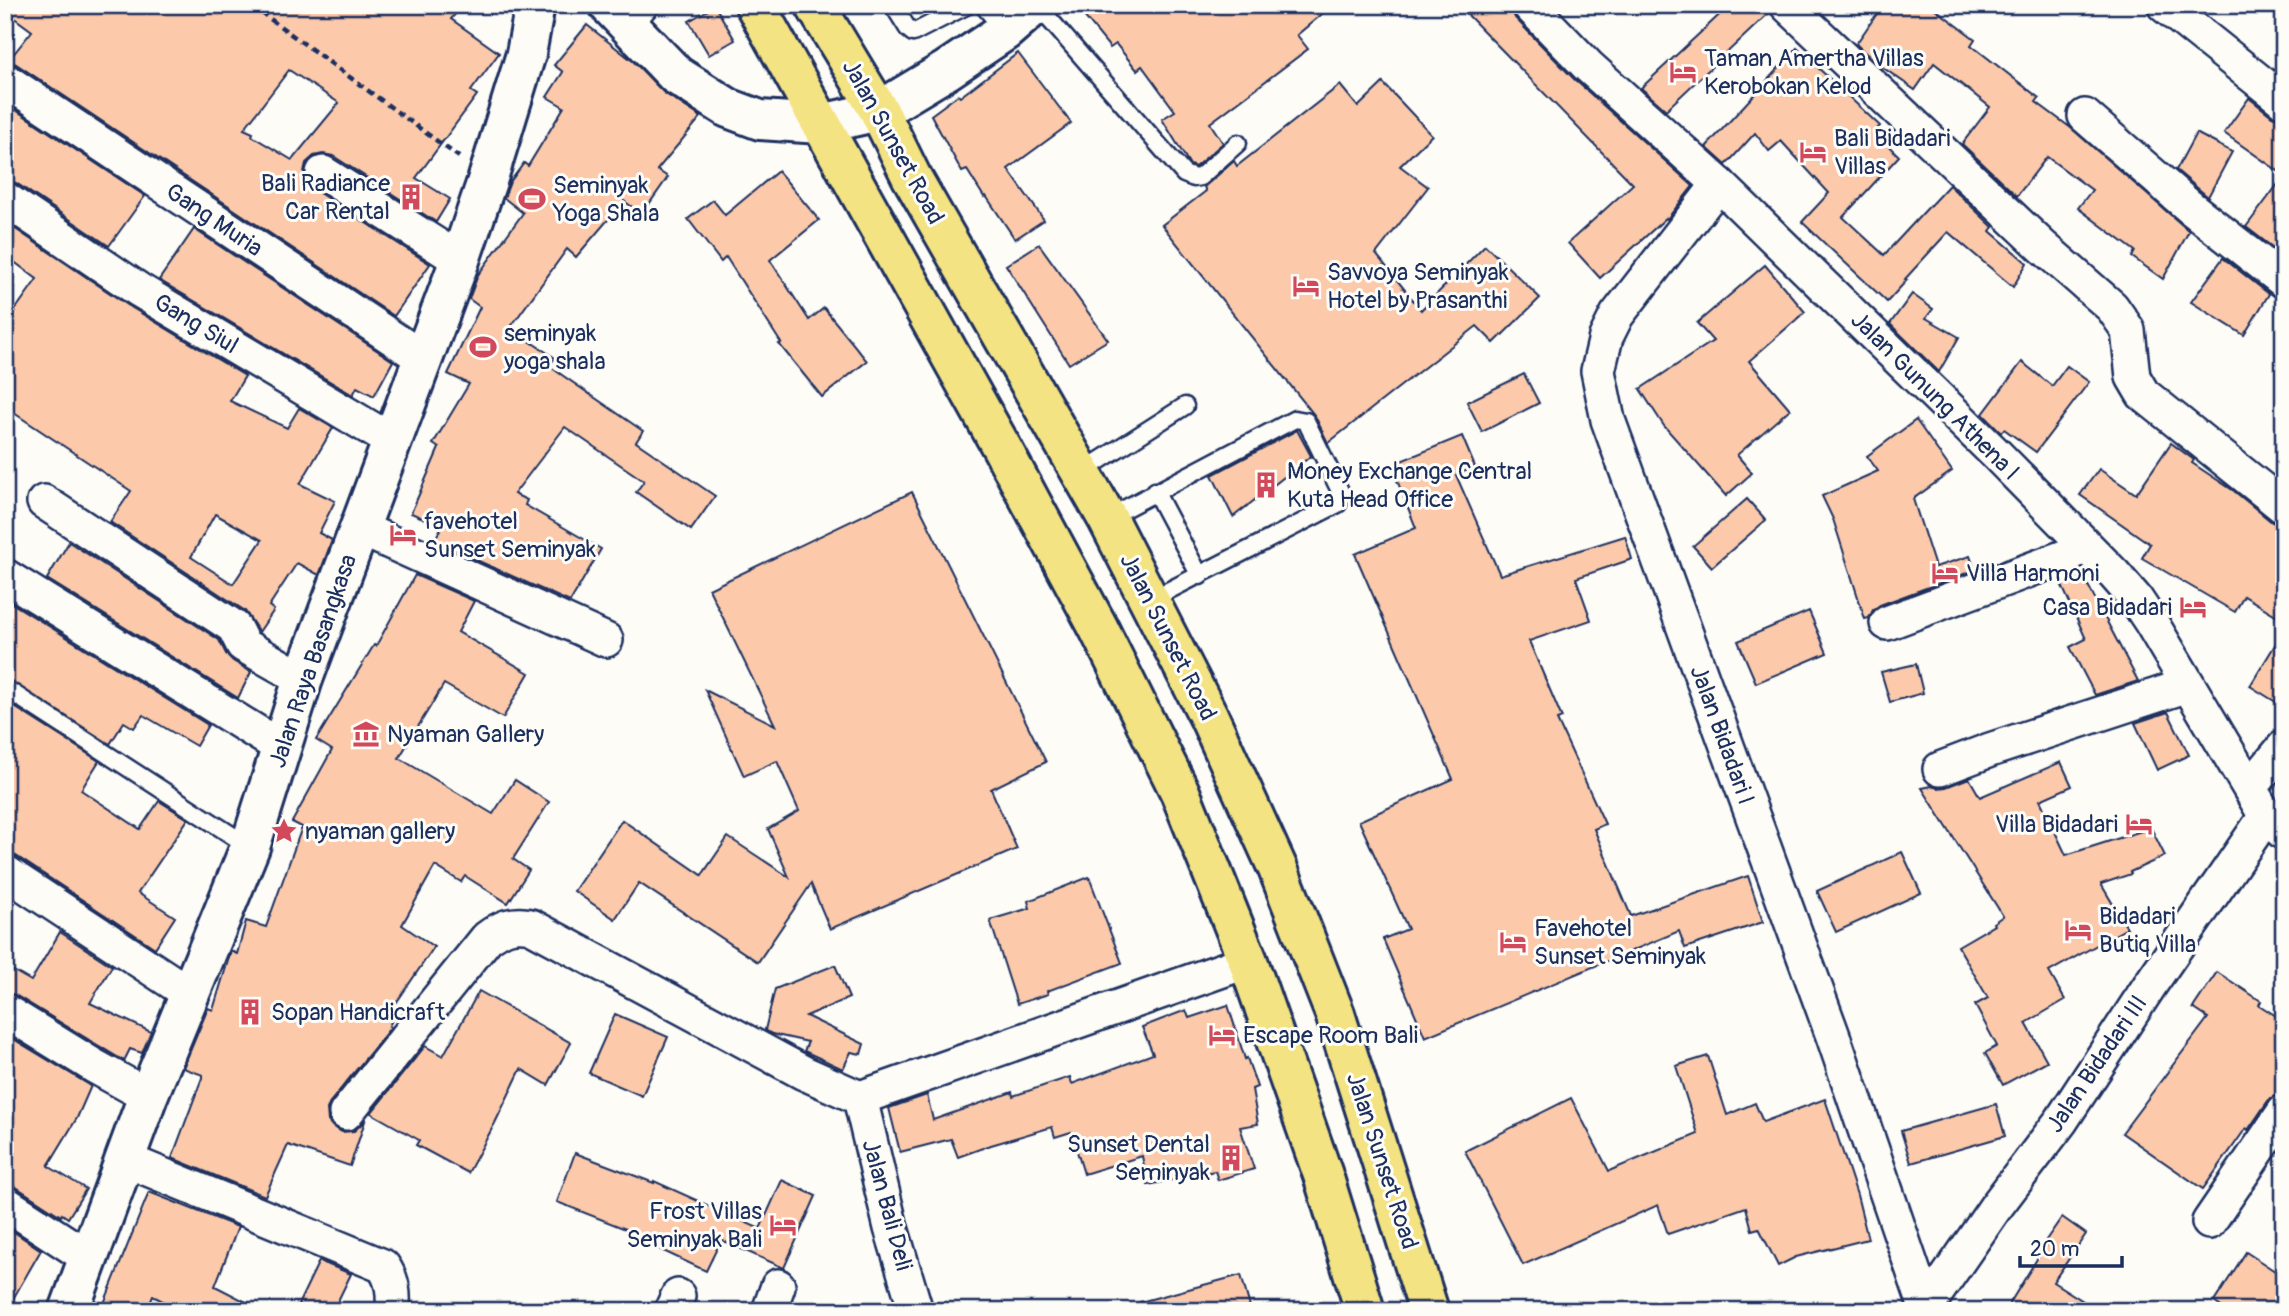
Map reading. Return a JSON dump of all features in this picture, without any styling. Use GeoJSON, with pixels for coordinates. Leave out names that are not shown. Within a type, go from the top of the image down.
{"type":"FeatureCollection","features":[{"type":"Feature","properties":{"kind":"highway"},"geometry":{"type":"LineString","coordinates":[[755,5],[1098,627],[1180,792],[1248,961],[1324,1175],[1365,1311]]}},
{"type":"Feature","properties":{"kind":"highway","name":"Jalan Sunset Road"},"geometry":{"type":"LineString","coordinates":[[815,5],[879,111],[911,176],[1107,518],[1209,717],[1278,869],[1335,1014],[1429,1311]]}},
{"type":"Feature","properties":{"kind":"main road","name":"Jalan Raya Basangkasa"},"geometry":{"type":"LineString","coordinates":[[69,1311],[148,1096],[250,848],[303,679],[460,260],[526,54],[535,5]]}},
{"type":"Feature","properties":{"kind":"main road"},"geometry":{"type":"LineString","coordinates":[[630,13],[676,75],[728,108],[760,120],[821,124],[879,111],[947,70],[994,18],[1036,5]]}},
{"type":"Feature","properties":{"kind":"street","name":"Jalan Gunung Athena I"},"geometry":{"type":"LineString","coordinates":[[1529,5],[1588,66],[1719,184],[1997,455],[2135,598],[2267,813]]}},
{"type":"Feature","properties":{"kind":"street"},"geometry":{"type":"LineString","coordinates":[[1787,5],[2042,246],[2112,307],[2128,330],[2133,377],[2143,394],[2284,506]]}},
{"type":"Feature","properties":{"kind":"street"},"geometry":{"type":"LineString","coordinates":[[2164,5],[2284,101]]}},
{"type":"Feature","properties":{"kind":"street","name":"Gang Muria"},"geometry":{"type":"LineString","coordinates":[[5,80],[424,359]]}},
{"type":"Feature","properties":{"kind":"street"},"geometry":{"type":"LineString","coordinates":[[2085,116],[2191,208],[2284,281]]}},
{"type":"Feature","properties":{"kind":"street"},"geometry":{"type":"LineString","coordinates":[[323,173],[460,260]]}},
{"type":"Feature","properties":{"kind":"street","name":"Jalan Bidadari I"},"geometry":{"type":"LineString","coordinates":[[1719,184],[1617,315],[1606,337],[1598,371],[1608,420],[1833,1037],[1926,1309]]}},
{"type":"Feature","properties":{"kind":"street","name":"Gang Siul"},"geometry":{"type":"LineString","coordinates":[[5,199],[139,290],[392,441]]}},
{"type":"Feature","properties":{"kind":"street"},"geometry":{"type":"LineString","coordinates":[[44,502],[234,627],[243,645],[303,679]]}},
{"type":"Feature","properties":{"kind":"street"},"geometry":{"type":"LineString","coordinates":[[359,528],[606,640]]}},
{"type":"Feature","properties":{"kind":"street"},"geometry":{"type":"LineString","coordinates":[[1887,623],[2067,556],[2085,545]]}},
{"type":"Feature","properties":{"kind":"street"},"geometry":{"type":"LineString","coordinates":[[5,576],[282,748]]}},
{"type":"Feature","properties":{"kind":"street"},"geometry":{"type":"LineString","coordinates":[[1940,769],[2188,685]]}},
{"type":"Feature","properties":{"kind":"street","name":"Jalan Bidadari III"},"geometry":{"type":"LineString","coordinates":[[1926,1309],[1995,1208],[2061,1121],[2267,813],[2284,747]]}},
{"type":"Feature","properties":{"kind":"street"},"geometry":{"type":"LineString","coordinates":[[5,872],[190,994]]}},
{"type":"Feature","properties":{"kind":"street"},"geometry":{"type":"LineString","coordinates":[[346,1114],[487,938],[502,928],[518,923],[531,926],[804,1073],[860,1098],[1248,961]]}},
{"type":"Feature","properties":{"kind":"street"},"geometry":{"type":"LineString","coordinates":[[5,1011],[148,1096]]}},
{"type":"Feature","properties":{"kind":"street","name":"Jalan Bali Deli"},"geometry":{"type":"LineString","coordinates":[[860,1098],[891,1228],[916,1311]]}},
{"type":"Feature","properties":{"kind":"street"},"geometry":{"type":"LineString","coordinates":[[2209,1222],[2284,1112]]}},
{"type":"Feature","properties":{"kind":"street"},"geometry":{"type":"LineString","coordinates":[[126,1160],[383,1266],[391,1281],[393,1311]]}},
{"type":"Feature","properties":{"kind":"street"},"geometry":{"type":"LineString","coordinates":[[5,1203],[89,1258]]}},
{"type":"Feature","properties":{"kind":"lane"},"geometry":{"type":"LineString","coordinates":[[893,5],[913,33],[968,5]]}},
{"type":"Feature","properties":{"kind":"lane"},"geometry":{"type":"LineString","coordinates":[[1036,5],[1184,174],[1200,177],[1238,143]]}},
{"type":"Feature","properties":{"kind":"lane"},"geometry":{"type":"LineString","coordinates":[[1080,473],[1185,406]]}},
{"type":"Feature","properties":{"kind":"lane"},"geometry":{"type":"LineString","coordinates":[[1107,518],[1296,419],[1306,421],[1342,495],[1338,504],[1150,600]]}},
{"type":"Feature","properties":{"kind":"lane"},"geometry":{"type":"LineString","coordinates":[[1155,491],[1200,576]]}},
{"type":"Feature","properties":{"kind":"lane"},"geometry":{"type":"LineString","coordinates":[[5,688],[250,848]]}},
{"type":"Feature","properties":{"kind":"path"},"geometry":{"type":"LineString","coordinates":[[251,5],[488,178]]}},
{"type":"Feature","properties":{"kind":"building"},"geometry":{"type":"Polygon","coordinates":[[[5,5],[463,5],[451,19],[499,53],[471,91],[477,95],[416,178],[450,199],[436,222],[333,156],[314,156],[306,163],[306,181],[313,189],[430,264],[394,316],[8,61],[32,31],[5,11],[5,5]],[[289,70],[244,129],[292,160],[339,103],[289,70]]]}},
{"type":"Feature","properties":{"kind":"building"},"geometry":{"type":"Polygon","coordinates":[[[1075,5],[1333,5],[1297,35],[1308,49],[1210,123],[1223,143],[1195,167],[1190,165],[1162,119],[1175,111],[1142,66],[1137,70],[1116,44],[1110,48],[1075,5]]]}},
{"type":"Feature","properties":{"kind":"building"},"geometry":{"type":"Polygon","coordinates":[[[1458,5],[1510,5],[1515,18],[1574,79],[1693,186],[1667,219],[1600,278],[1568,243],[1633,184],[1458,5]]]}},
{"type":"Feature","properties":{"kind":"building"},"geometry":{"type":"Polygon","coordinates":[[[1730,5],[1768,5],[1770,12],[1666,110],[1641,88],[1730,5]]]}},
{"type":"Feature","properties":{"kind":"building"},"geometry":{"type":"Polygon","coordinates":[[[1883,5],[1930,5],[1975,39],[1971,45],[2039,98],[2036,102],[2071,128],[2189,231],[2163,279],[2132,257],[2135,251],[2078,208],[2092,190],[2047,157],[2017,196],[1962,144],[1990,107],[1934,63],[1915,90],[1875,62],[1856,44],[1883,5]]]}},
{"type":"Feature","properties":{"kind":"building"},"geometry":{"type":"Polygon","coordinates":[[[715,6],[735,40],[709,55],[689,21],[715,6]]]}},
{"type":"Feature","properties":{"kind":"building"},"geometry":{"type":"Polygon","coordinates":[[[587,25],[634,62],[664,93],[701,117],[657,170],[668,177],[642,214],[624,201],[576,257],[567,249],[510,328],[555,358],[549,366],[643,431],[636,442],[715,496],[691,530],[636,492],[644,481],[565,427],[514,494],[527,500],[525,505],[601,549],[570,602],[434,541],[442,526],[411,513],[439,448],[433,444],[469,384],[448,374],[480,307],[469,299],[478,275],[523,213],[504,198],[510,182],[524,163],[528,166],[564,107],[547,97],[563,72],[554,65],[587,25]]]}},
{"type":"Feature","properties":{"kind":"building"},"geometry":{"type":"Polygon","coordinates":[[[1797,48],[1880,126],[1874,132],[1899,156],[1843,217],[1884,255],[1949,185],[1993,227],[1990,231],[2027,263],[2013,287],[1948,232],[1887,302],[1802,222],[1829,193],[1781,141],[1769,151],[1755,133],[1726,165],[1706,147],[1797,48]]]}},
{"type":"Feature","properties":{"kind":"building"},"geometry":{"type":"Polygon","coordinates":[[[1018,53],[1071,123],[1008,169],[1044,220],[1015,239],[967,170],[962,172],[931,115],[958,95],[960,97],[1018,53]]]}},
{"type":"Feature","properties":{"kind":"building","name":"Savvoya Seminyak Hotel by Prasanthi"},"geometry":{"type":"Polygon","coordinates":[[[1383,83],[1432,135],[1400,166],[1428,187],[1376,254],[1421,310],[1485,245],[1540,298],[1494,343],[1477,326],[1328,443],[1315,416],[1162,225],[1206,191],[1204,187],[1234,161],[1237,166],[1340,85],[1358,107],[1383,83]]]}},
{"type":"Feature","properties":{"kind":"building"},"geometry":{"type":"Polygon","coordinates":[[[2249,98],[2272,116],[2284,120],[2284,175],[2224,133],[2249,98]]]}},
{"type":"Feature","properties":{"kind":"building"},"geometry":{"type":"Polygon","coordinates":[[[5,103],[145,196],[109,246],[16,183],[5,180],[5,103]]]}},
{"type":"Feature","properties":{"kind":"building"},"geometry":{"type":"Polygon","coordinates":[[[2196,133],[2232,152],[2208,197],[2176,170],[2196,133]]]}},
{"type":"Feature","properties":{"kind":"building"},"geometry":{"type":"Polygon","coordinates":[[[778,171],[819,220],[770,260],[809,320],[824,308],[867,361],[822,397],[779,344],[781,343],[726,257],[721,262],[688,219],[713,200],[725,215],[778,171]]]}},
{"type":"Feature","properties":{"kind":"building"},"geometry":{"type":"Polygon","coordinates":[[[2284,176],[2284,256],[2246,227],[2284,176]]]}},
{"type":"Feature","properties":{"kind":"building"},"geometry":{"type":"Polygon","coordinates":[[[5,222],[129,306],[245,376],[230,401],[287,428],[299,408],[333,428],[300,484],[335,501],[319,533],[332,540],[319,575],[297,563],[269,606],[274,610],[259,632],[245,611],[110,522],[131,491],[5,407],[5,324],[37,279],[5,255],[5,222]],[[215,514],[191,557],[233,584],[262,540],[215,514]]]}},
{"type":"Feature","properties":{"kind":"building"},"geometry":{"type":"Polygon","coordinates":[[[194,229],[393,361],[374,396],[357,387],[353,395],[159,280],[194,229]]]}},
{"type":"Feature","properties":{"kind":"building"},"geometry":{"type":"Polygon","coordinates":[[[1039,244],[1108,340],[1069,364],[1006,265],[1039,244]]]}},
{"type":"Feature","properties":{"kind":"building"},"geometry":{"type":"Polygon","coordinates":[[[2223,258],[2269,294],[2244,335],[2191,302],[2223,258]]]}},
{"type":"Feature","properties":{"kind":"building"},"geometry":{"type":"Polygon","coordinates":[[[1765,265],[1805,312],[1749,361],[1790,409],[1737,455],[1752,473],[1726,496],[1664,426],[1640,389],[1713,341],[1697,323],[1765,265]]]}},
{"type":"Feature","properties":{"kind":"building"},"geometry":{"type":"Polygon","coordinates":[[[1912,294],[1933,309],[1926,318],[1959,337],[1939,372],[1890,324],[1912,294]]]}},
{"type":"Feature","properties":{"kind":"building"},"geometry":{"type":"Polygon","coordinates":[[[2022,362],[2052,386],[2067,366],[2089,382],[2036,452],[2004,429],[2001,432],[1983,414],[2022,362]]]}},
{"type":"Feature","properties":{"kind":"building"},"geometry":{"type":"Polygon","coordinates":[[[1524,374],[1539,403],[1482,432],[1467,402],[1524,374]]]}},
{"type":"Feature","properties":{"kind":"building"},"geometry":{"type":"Polygon","coordinates":[[[1916,420],[1952,471],[1913,499],[1935,567],[1970,556],[1975,570],[1880,605],[1865,619],[1833,519],[1822,496],[1878,471],[1867,456],[1916,420]]]}},
{"type":"Feature","properties":{"kind":"building"},"geometry":{"type":"Polygon","coordinates":[[[1297,430],[1311,456],[1233,517],[1212,475],[1297,430]]]}},
{"type":"Feature","properties":{"kind":"building"},"geometry":{"type":"Polygon","coordinates":[[[1462,436],[1475,467],[1456,475],[1500,575],[1625,536],[1632,559],[1576,578],[1591,620],[1529,641],[1562,718],[1557,720],[1605,824],[1594,829],[1631,916],[1748,876],[1763,922],[1685,948],[1679,931],[1425,1037],[1383,939],[1408,929],[1359,821],[1453,779],[1355,554],[1416,528],[1391,465],[1462,436]]]}},
{"type":"Feature","properties":{"kind":"building"},"geometry":{"type":"Polygon","coordinates":[[[2171,443],[2194,460],[2192,463],[2234,491],[2272,522],[2284,526],[2284,620],[2244,596],[2235,612],[2142,558],[2150,544],[2080,495],[2099,469],[2136,494],[2171,443]]]}},
{"type":"Feature","properties":{"kind":"building"},"geometry":{"type":"Polygon","coordinates":[[[912,492],[1046,762],[991,789],[1017,849],[830,929],[811,884],[758,962],[639,883],[615,919],[574,891],[622,820],[702,875],[728,837],[789,877],[768,829],[799,811],[777,761],[744,776],[705,690],[775,725],[709,589],[912,492]]]}},
{"type":"Feature","properties":{"kind":"building"},"geometry":{"type":"Polygon","coordinates":[[[1747,499],[1766,520],[1712,567],[1693,546],[1747,499]]]}},
{"type":"Feature","properties":{"kind":"building"},"geometry":{"type":"Polygon","coordinates":[[[69,542],[219,640],[233,661],[251,672],[238,698],[47,579],[69,542]]]}},
{"type":"Feature","properties":{"kind":"building"},"geometry":{"type":"Polygon","coordinates":[[[2080,570],[2138,681],[2095,695],[2070,647],[2086,639],[2059,579],[2080,570]]]}},
{"type":"Feature","properties":{"kind":"building"},"geometry":{"type":"Polygon","coordinates":[[[415,575],[474,601],[458,632],[529,673],[503,718],[444,684],[399,758],[493,814],[515,780],[549,802],[513,859],[529,870],[508,903],[465,876],[461,882],[435,866],[402,925],[434,947],[388,1015],[393,1018],[389,1026],[391,1027],[327,1109],[328,1121],[342,1132],[354,1131],[365,1121],[350,1166],[288,1145],[265,1196],[172,1158],[203,1075],[183,1068],[208,1008],[213,1010],[231,951],[237,954],[246,921],[266,927],[302,827],[292,822],[332,750],[316,740],[374,645],[376,646],[415,575]]]}},
{"type":"Feature","properties":{"kind":"building"},"geometry":{"type":"Polygon","coordinates":[[[5,599],[208,725],[196,746],[143,715],[134,728],[124,722],[110,744],[5,678],[5,599]]]}},
{"type":"Feature","properties":{"kind":"building"},"geometry":{"type":"Polygon","coordinates":[[[1809,611],[1827,653],[1756,683],[1738,641],[1809,611]]]}},
{"type":"Feature","properties":{"kind":"building"},"geometry":{"type":"Polygon","coordinates":[[[2284,630],[2284,707],[2250,686],[2284,630]]]}},
{"type":"Feature","properties":{"kind":"building"},"geometry":{"type":"Polygon","coordinates":[[[1916,664],[1923,693],[1890,702],[1881,672],[1916,664]]]}},
{"type":"Feature","properties":{"kind":"building"},"geometry":{"type":"Polygon","coordinates":[[[5,701],[99,761],[81,790],[140,829],[159,801],[188,819],[138,893],[175,917],[155,948],[16,856],[5,853],[5,701]]]}},
{"type":"Feature","properties":{"kind":"building"},"geometry":{"type":"Polygon","coordinates":[[[2168,712],[2189,755],[2157,770],[2135,723],[2168,712]]]}},
{"type":"Feature","properties":{"kind":"building"},"geometry":{"type":"Polygon","coordinates":[[[2061,762],[2072,786],[2040,800],[2066,855],[2151,828],[2165,856],[2130,872],[2131,874],[2101,884],[2127,928],[2049,972],[2065,1000],[2026,1023],[2047,1061],[2003,1085],[1985,1053],[1997,1046],[1975,1005],[1988,998],[1958,946],[1994,925],[1993,923],[2003,916],[1922,788],[1946,787],[1969,778],[1980,797],[2061,762]]]}},
{"type":"Feature","properties":{"kind":"building"},"geometry":{"type":"Polygon","coordinates":[[[1902,852],[1921,893],[1836,932],[1817,891],[1902,852]]]}},
{"type":"Feature","properties":{"kind":"building"},"geometry":{"type":"Polygon","coordinates":[[[1089,877],[1122,963],[1017,1004],[990,920],[1030,908],[1028,901],[1089,877]]]}},
{"type":"Feature","properties":{"kind":"building"},"geometry":{"type":"Polygon","coordinates":[[[60,932],[112,966],[90,1003],[151,1032],[142,1053],[130,1049],[124,1061],[15,995],[5,992],[5,966],[31,981],[60,932]]]}},
{"type":"Feature","properties":{"kind":"building"},"geometry":{"type":"Polygon","coordinates":[[[835,965],[849,998],[806,1016],[864,1044],[861,1054],[851,1052],[843,1069],[804,1051],[808,1042],[765,1030],[775,989],[835,965]]]}},
{"type":"Feature","properties":{"kind":"building"},"geometry":{"type":"Polygon","coordinates":[[[2217,972],[2261,1001],[2259,1005],[2284,1021],[2284,1093],[2275,1095],[2268,1101],[2203,1189],[2122,1133],[2208,1018],[2193,1008],[2217,972]]]}},
{"type":"Feature","properties":{"kind":"building"},"geometry":{"type":"Polygon","coordinates":[[[479,991],[571,1043],[548,1085],[521,1069],[468,1173],[416,1145],[419,1140],[371,1113],[425,1046],[443,1056],[479,991]]]}},
{"type":"Feature","properties":{"kind":"building"},"geometry":{"type":"Polygon","coordinates":[[[1228,1005],[1257,1087],[1252,1089],[1258,1124],[1240,1127],[1254,1169],[1218,1180],[1215,1171],[1148,1185],[1142,1156],[1084,1174],[1071,1132],[1055,1137],[1052,1127],[958,1157],[951,1139],[900,1152],[889,1108],[927,1095],[933,1120],[1012,1092],[1013,1096],[1070,1077],[1072,1084],[1153,1054],[1142,1027],[1186,1010],[1189,1018],[1228,1005]]]}},
{"type":"Feature","properties":{"kind":"building"},"geometry":{"type":"Polygon","coordinates":[[[615,1014],[668,1037],[642,1096],[589,1073],[615,1014]]]}},
{"type":"Feature","properties":{"kind":"building"},"geometry":{"type":"Polygon","coordinates":[[[5,1034],[91,1086],[77,1118],[48,1166],[86,1189],[68,1218],[16,1187],[5,1184],[5,1034]]]}},
{"type":"Feature","properties":{"kind":"building"},"geometry":{"type":"Polygon","coordinates":[[[1708,1056],[1727,1115],[1755,1103],[1763,1122],[1825,1099],[1857,1195],[1868,1239],[1796,1257],[1778,1266],[1759,1228],[1752,1230],[1746,1207],[1668,1234],[1658,1205],[1523,1265],[1465,1151],[1571,1098],[1609,1171],[1698,1134],[1676,1066],[1708,1056]]]}},
{"type":"Feature","properties":{"kind":"building"},"geometry":{"type":"Polygon","coordinates":[[[1996,1104],[2005,1136],[1911,1163],[1901,1131],[1996,1104]]]}},
{"type":"Feature","properties":{"kind":"building"},"geometry":{"type":"Polygon","coordinates":[[[575,1153],[654,1181],[760,1229],[782,1180],[816,1196],[784,1268],[721,1240],[706,1271],[629,1235],[631,1231],[557,1202],[575,1153]]]}},
{"type":"Feature","properties":{"kind":"building"},"geometry":{"type":"Polygon","coordinates":[[[149,1192],[238,1227],[215,1286],[264,1311],[182,1311],[153,1296],[147,1311],[101,1311],[149,1192]]]}},
{"type":"Feature","properties":{"kind":"building"},"geometry":{"type":"Polygon","coordinates":[[[2062,1217],[2086,1234],[2053,1282],[2099,1311],[2039,1311],[2035,1308],[2033,1311],[2005,1311],[2048,1241],[2046,1240],[2062,1217]]]}},
{"type":"Feature","properties":{"kind":"building"},"geometry":{"type":"Polygon","coordinates":[[[5,1226],[41,1250],[6,1311],[5,1311],[5,1226]]]}},
{"type":"Feature","properties":{"kind":"building"},"geometry":{"type":"Polygon","coordinates":[[[2246,1252],[2284,1277],[2284,1301],[2277,1311],[2227,1311],[2214,1302],[2246,1252]]]}},
{"type":"Feature","properties":{"kind":"building"},"geometry":{"type":"Polygon","coordinates":[[[319,1261],[351,1274],[333,1311],[295,1311],[319,1261]]]}},
{"type":"Feature","properties":{"kind":"building"},"geometry":{"type":"Polygon","coordinates":[[[1241,1275],[1250,1307],[1234,1311],[1141,1311],[1140,1302],[1241,1275]]]}},
{"type":"Feature","properties":{"kind":"place","name":"Taman Amertha Villas Kerobokan Kelod"},"geometry":{"type":"Point","coordinates":[1683,72]}},
{"type":"Feature","properties":{"kind":"place","name":"Bali Bidadari Villas"},"geometry":{"type":"Point","coordinates":[1813,152]}},
{"type":"Feature","properties":{"kind":"place","name":"Bali Radiance Car Rental"},"geometry":{"type":"Point","coordinates":[411,197]}},
{"type":"Feature","properties":{"kind":"place","name":"Seminyak Yoga Shala"},"geometry":{"type":"Point","coordinates":[532,199]}},
{"type":"Feature","properties":{"kind":"place","name":"Savvoya Seminyak Hotel by Prasanthi"},"geometry":{"type":"Point","coordinates":[1306,286]}},
{"type":"Feature","properties":{"kind":"place","name":"seminyak yoga shala"},"geometry":{"type":"Point","coordinates":[483,347]}},
{"type":"Feature","properties":{"kind":"place","name":"Money Exchange Central Kuta Head Office"},"geometry":{"type":"Point","coordinates":[1266,485]}},
{"type":"Feature","properties":{"kind":"place","name":"favehotel Sunset Seminyak"},"geometry":{"type":"Point","coordinates":[403,535]}},
{"type":"Feature","properties":{"kind":"place","name":"Villa Harmoni"},"geometry":{"type":"Point","coordinates":[1945,573]}},
{"type":"Feature","properties":{"kind":"place","name":"Casa Bidadari"},"geometry":{"type":"Point","coordinates":[2193,607]}},
{"type":"Feature","properties":{"kind":"place","name":"Nyaman Gallery"},"geometry":{"type":"Point","coordinates":[366,734]}},
{"type":"Feature","properties":{"kind":"place","name":"Villa Bidadari"},"geometry":{"type":"Point","coordinates":[2139,824]}},
{"type":"Feature","properties":{"kind":"place","name":"nyaman gallery"},"geometry":{"type":"Point","coordinates":[284,831]}},
{"type":"Feature","properties":{"kind":"place","name":"Bidadari Butiq Villa"},"geometry":{"type":"Point","coordinates":[2078,930]}},
{"type":"Feature","properties":{"kind":"place","name":"Favehotel Sunset Seminyak"},"geometry":{"type":"Point","coordinates":[1513,942]}},
{"type":"Feature","properties":{"kind":"place","name":"Sopan Handicraft"},"geometry":{"type":"Point","coordinates":[250,1012]}},
{"type":"Feature","properties":{"kind":"place","name":"Escape Room Bali"},"geometry":{"type":"Point","coordinates":[1222,1035]}},
{"type":"Feature","properties":{"kind":"place","name":"Sunset Dental Seminyak"},"geometry":{"type":"Point","coordinates":[1231,1158]}},
{"type":"Feature","properties":{"kind":"place","name":"Frost Villas Seminyak Bali"},"geometry":{"type":"Point","coordinates":[783,1225]}}]}
